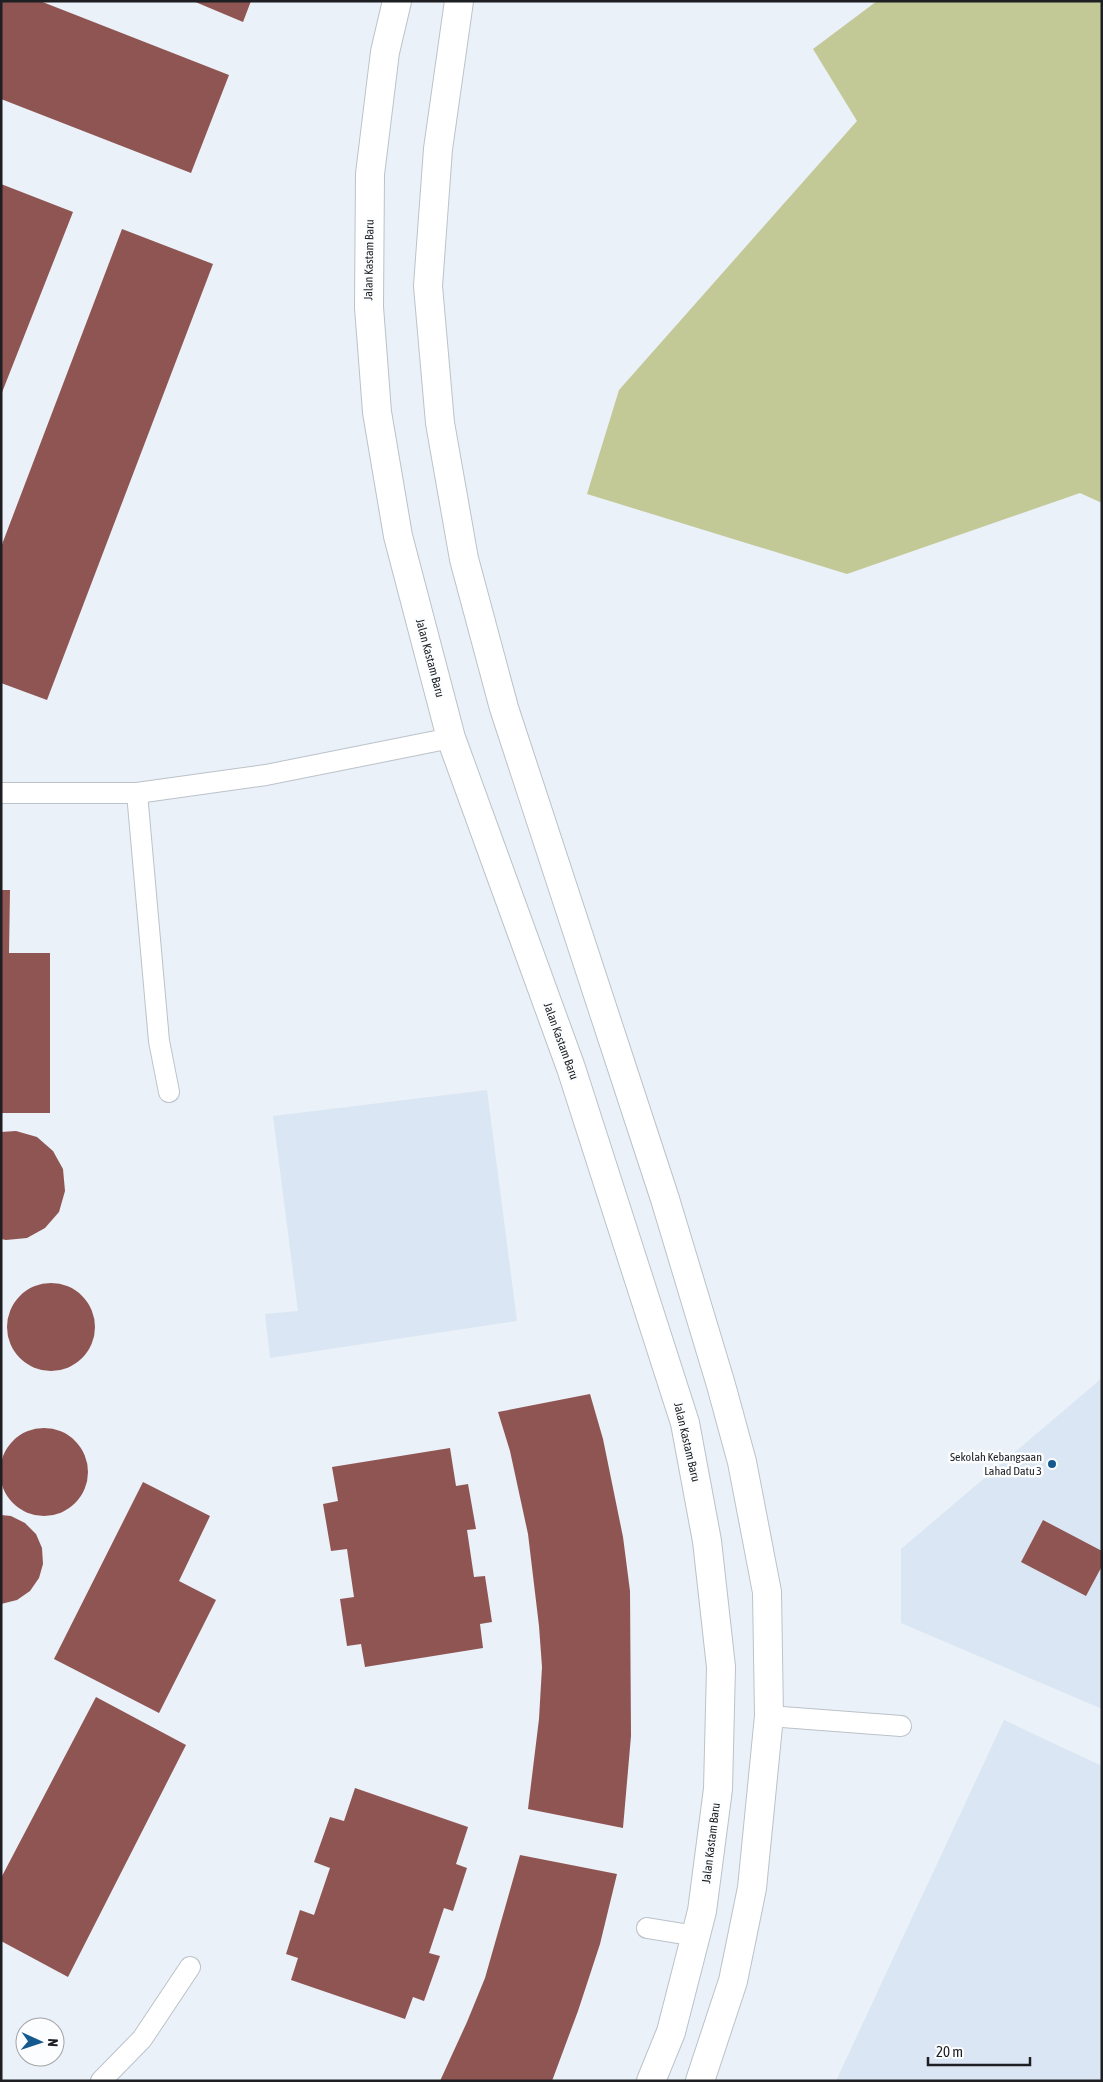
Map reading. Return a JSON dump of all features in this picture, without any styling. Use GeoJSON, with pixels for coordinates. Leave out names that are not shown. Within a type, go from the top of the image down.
{"type":"FeatureCollection","features":[{"type":"Feature","properties":{"kind":"street","name":"Jalan Kastam Baru"},"geometry":{"type":"LineString","coordinates":[[396,1],[385,52],[370,174],[368,307],[377,412],[398,536],[451,738],[571,1068],[685,1423],[707,1541],[721,1666],[718,1788],[702,1911],[671,2032],[652,2081]]}},
{"type":"Feature","properties":{"kind":"street"},"geometry":{"type":"LineString","coordinates":[[459,1],[438,149],[428,286],[440,423],[464,560],[504,708],[665,1199],[721,1385],[742,1462],[767,1592],[769,1716],[752,1888],[732,1981],[700,2081]]}},
{"type":"Feature","properties":{"kind":"lane"},"geometry":{"type":"LineString","coordinates":[[1,793],[137,793],[266,775],[451,738]]}},
{"type":"Feature","properties":{"kind":"lane"},"geometry":{"type":"LineString","coordinates":[[137,793],[160,1041],[169,1092]]}},
{"type":"Feature","properties":{"kind":"lane"},"geometry":{"type":"LineString","coordinates":[[769,1716],[901,1726]]}},
{"type":"Feature","properties":{"kind":"lane"},"geometry":{"type":"LineString","coordinates":[[648,1928],[696,1936]]}},
{"type":"Feature","properties":{"kind":"lane"},"geometry":{"type":"LineString","coordinates":[[101,2081],[142,2039],[190,1967]]}},
{"type":"Feature","properties":{"kind":"shaded area"},"geometry":{"type":"Polygon","coordinates":[[[487,1090],[517,1321],[270,1358],[265,1314],[298,1311],[273,1116],[487,1090]]]}},
{"type":"Feature","properties":{"kind":"shaded area","name":"Sekolah Kebangsaan Lahad Datu 3"},"geometry":{"type":"Polygon","coordinates":[[[1102,1378],[1102,1709],[901,1623],[901,1549],[1102,1378]]]}},
{"type":"Feature","properties":{"kind":"shaded area"},"geometry":{"type":"Polygon","coordinates":[[[1004,1720],[1102,1766],[1102,2081],[836,2081],[1004,1720]]]}},
{"type":"Feature","properties":{"kind":"green space"},"geometry":{"type":"Polygon","coordinates":[[[877,1],[1102,1],[1102,503],[1080,493],[847,574],[587,494],[619,390],[857,121],[813,49],[877,1]]]}},
{"type":"Feature","properties":{"kind":"building"},"geometry":{"type":"Polygon","coordinates":[[[1,1],[40,1],[229,75],[191,173],[1,99],[1,1]]]}},
{"type":"Feature","properties":{"kind":"building"},"geometry":{"type":"Polygon","coordinates":[[[193,1],[251,1],[243,22],[193,1]]]}},
{"type":"Feature","properties":{"kind":"building"},"geometry":{"type":"Polygon","coordinates":[[[1,184],[73,212],[1,395],[1,184]]]}},
{"type":"Feature","properties":{"kind":"building"},"geometry":{"type":"Polygon","coordinates":[[[122,229],[213,264],[47,700],[1,683],[1,547],[122,229]]]}},
{"type":"Feature","properties":{"kind":"building"},"geometry":{"type":"Polygon","coordinates":[[[1,890],[10,890],[9,953],[50,953],[50,1113],[1,1113],[1,890]]]}},
{"type":"Feature","properties":{"kind":"building"},"geometry":{"type":"Polygon","coordinates":[[[16,1131],[37,1137],[53,1151],[63,1169],[65,1191],[59,1212],[45,1228],[27,1238],[6,1240],[1,1239],[1,1132],[16,1131]]]}},
{"type":"Feature","properties":{"kind":"building"},"geometry":{"type":"Polygon","coordinates":[[[51,1283],[68,1286],[82,1296],[92,1310],[95,1327],[92,1344],[82,1358],[68,1368],[51,1371],[34,1368],[20,1358],[10,1344],[7,1327],[10,1310],[20,1296],[34,1286],[51,1283]]]}},
{"type":"Feature","properties":{"kind":"building"},"geometry":{"type":"Polygon","coordinates":[[[590,1394],[603,1439],[623,1537],[630,1591],[631,1736],[623,1828],[528,1809],[539,1719],[542,1667],[539,1626],[528,1534],[510,1451],[498,1412],[590,1394]]]}},
{"type":"Feature","properties":{"kind":"building"},"geometry":{"type":"Polygon","coordinates":[[[44,1428],[61,1431],[75,1441],[85,1455],[88,1472],[85,1489],[75,1503],[61,1513],[44,1516],[27,1513],[13,1503],[3,1489],[0,1472],[3,1455],[13,1441],[27,1431],[44,1428]]]}},
{"type":"Feature","properties":{"kind":"building"},"geometry":{"type":"Polygon","coordinates":[[[450,1448],[456,1486],[468,1484],[476,1529],[467,1530],[474,1577],[485,1576],[492,1622],[480,1624],[483,1648],[365,1667],[361,1644],[347,1646],[340,1599],[354,1597],[347,1549],[331,1551],[323,1504],[338,1501],[332,1467],[450,1448]]]}},
{"type":"Feature","properties":{"kind":"building"},"geometry":{"type":"Polygon","coordinates":[[[143,1482],[210,1516],[179,1581],[216,1600],[159,1713],[54,1659],[143,1482]]]}},
{"type":"Feature","properties":{"kind":"building"},"geometry":{"type":"Polygon","coordinates":[[[1,1515],[11,1516],[25,1523],[36,1534],[42,1548],[43,1564],[39,1578],[30,1591],[17,1600],[1,1604],[1,1515]]]}},
{"type":"Feature","properties":{"kind":"building"},"geometry":{"type":"Polygon","coordinates":[[[1043,1520],[1102,1551],[1102,1566],[1086,1596],[1021,1562],[1043,1520]]]}},
{"type":"Feature","properties":{"kind":"building"},"geometry":{"type":"Polygon","coordinates":[[[96,1697],[186,1745],[68,1977],[1,1941],[1,1878],[96,1697]]]}},
{"type":"Feature","properties":{"kind":"building"},"geometry":{"type":"Polygon","coordinates":[[[355,1788],[468,1827],[456,1864],[467,1868],[453,1911],[444,1908],[429,1953],[440,1956],[424,2001],[413,1997],[405,2019],[291,1980],[298,1958],[286,1954],[300,1910],[314,1915],[330,1868],[314,1862],[330,1817],[344,1821],[355,1788]]]}},
{"type":"Feature","properties":{"kind":"building"},"geometry":{"type":"Polygon","coordinates":[[[520,1855],[617,1874],[600,1944],[578,2011],[552,2081],[440,2081],[485,1978],[520,1855]]]}},
{"type":"Feature","properties":{"kind":"place","name":"Sekolah Kebangsaan Lahad Datu 3"},"geometry":{"type":"Point","coordinates":[1052,1464]}}]}
